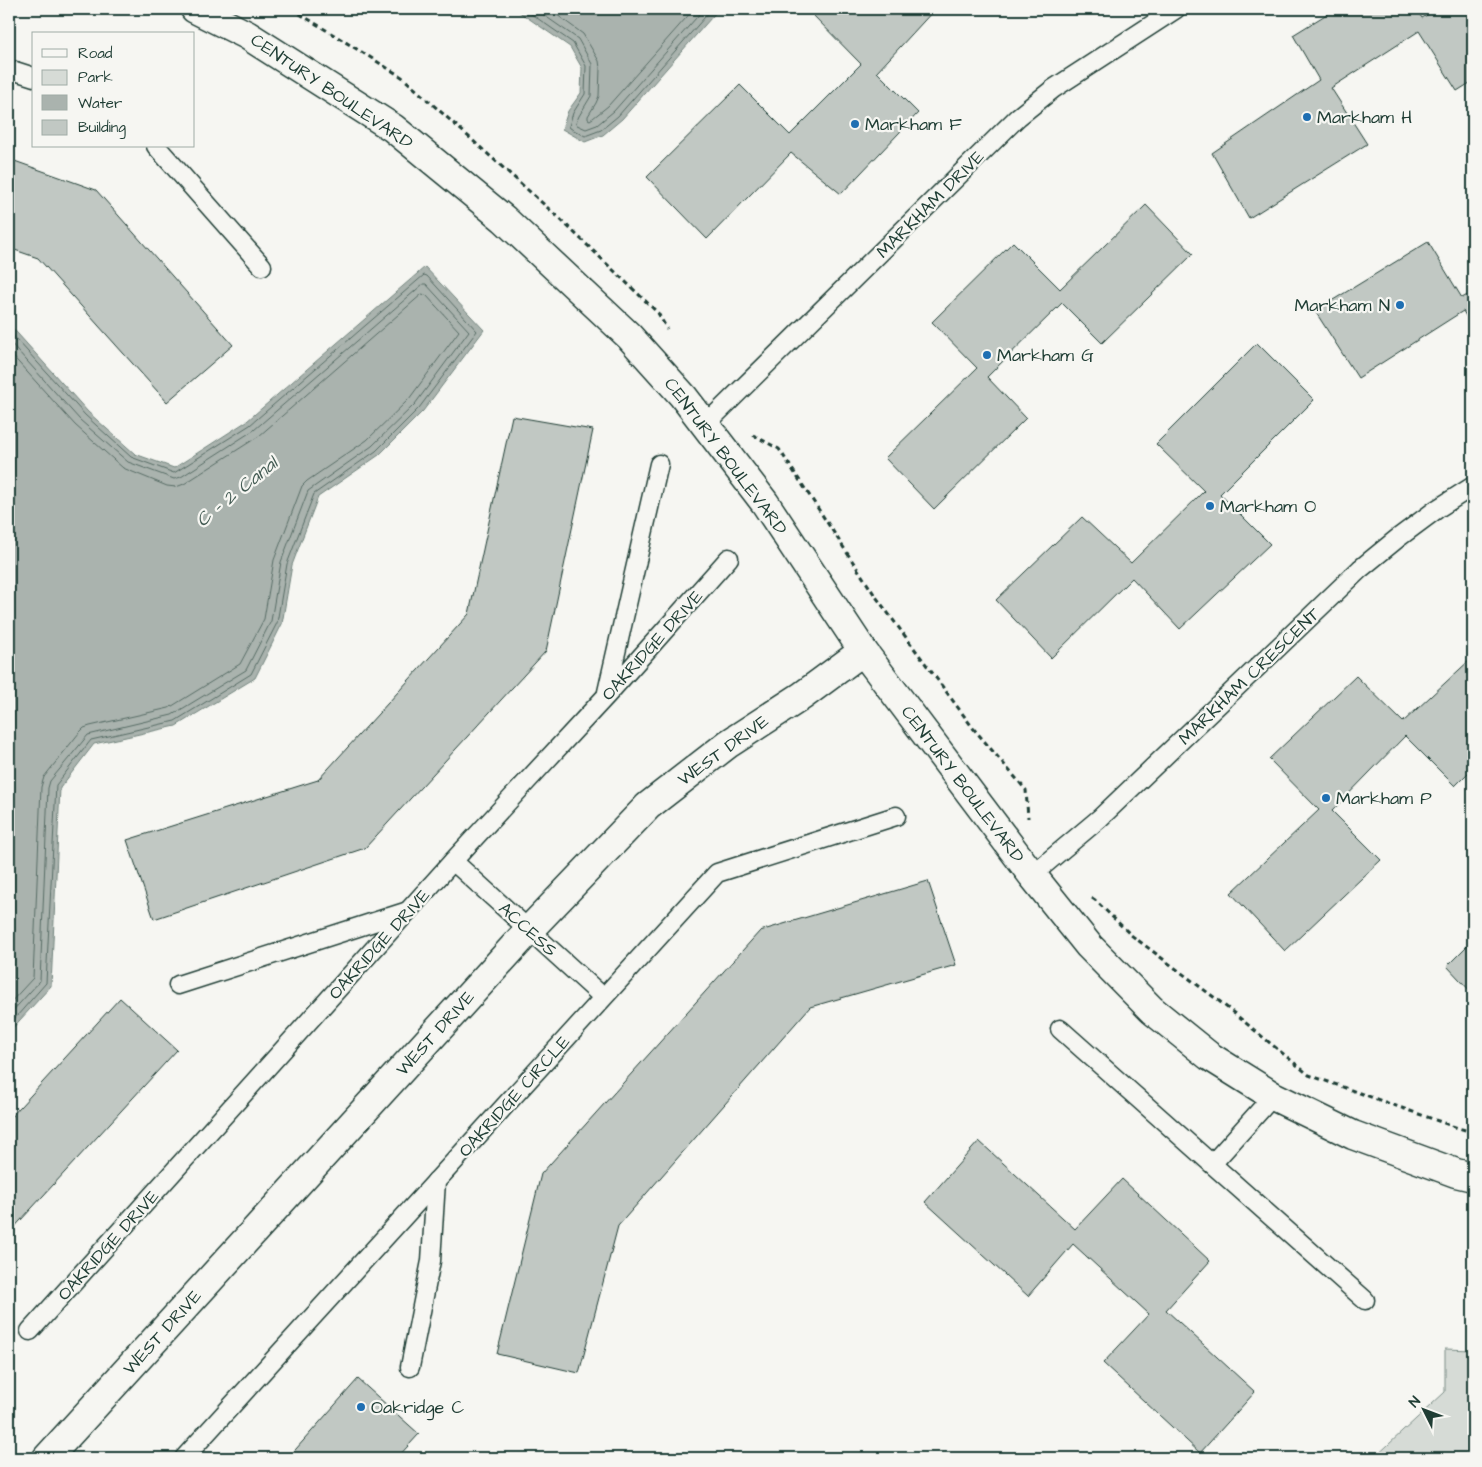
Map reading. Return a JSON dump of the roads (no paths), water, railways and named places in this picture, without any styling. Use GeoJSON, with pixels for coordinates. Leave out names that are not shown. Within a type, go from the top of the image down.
{"type":"FeatureCollection","features":[{"type":"Feature","properties":{"kind":"street","name":"CENTURY BOULEVARD"},"geometry":{"type":"LineString","coordinates":[[195,9],[247,35],[393,128],[504,219],[629,336],[683,396],[765,503],[863,651],[1032,874],[1089,946],[1152,1010],[1209,1056],[1273,1096],[1353,1135],[1456,1173],[1473,1177]]}},
{"type":"Feature","properties":{"kind":"street","name":"WEST DRIVE"},"geometry":{"type":"LineString","coordinates":[[47,1458],[530,929],[648,806],[728,744],[802,696],[863,651]]}},
{"type":"Feature","properties":{"kind":"lane","name":"MARKHAM DRIVE"},"geometry":{"type":"LineString","coordinates":[[705,424],[1018,117],[1053,89],[1176,9]]}},
{"type":"Feature","properties":{"kind":"lane"},"geometry":{"type":"LineString","coordinates":[[9,69],[32,76]]}},
{"type":"Feature","properties":{"kind":"lane"},"geometry":{"type":"LineString","coordinates":[[158,148],[262,266]]}},
{"type":"Feature","properties":{"kind":"lane"},"geometry":{"type":"LineString","coordinates":[[607,695],[659,464]]}},
{"type":"Feature","properties":{"kind":"lane","name":"MARKHAM CRESCENT"},"geometry":{"type":"LineString","coordinates":[[1032,874],[1100,818],[1360,569],[1436,509],[1473,486]]}},
{"type":"Feature","properties":{"kind":"lane","name":"OAKRIDGE DRIVE"},"geometry":{"type":"LineString","coordinates":[[30,1331],[729,558]]}},
{"type":"Feature","properties":{"kind":"lane","name":"OAKRIDGE CIRCLE"},"geometry":{"type":"LineString","coordinates":[[184,1458],[717,872],[896,816]]}},
{"type":"Feature","properties":{"kind":"lane","name":"ACCESS"},"geometry":{"type":"LineString","coordinates":[[453,861],[603,997]]}},
{"type":"Feature","properties":{"kind":"lane"},"geometry":{"type":"LineString","coordinates":[[178,985],[409,910]]}},
{"type":"Feature","properties":{"kind":"lane"},"geometry":{"type":"LineString","coordinates":[[1060,1029],[1365,1300]]}},
{"type":"Feature","properties":{"kind":"lane"},"geometry":{"type":"LineString","coordinates":[[1212,1164],[1273,1096]]}},
{"type":"Feature","properties":{"kind":"lane"},"geometry":{"type":"LineString","coordinates":[[410,1367],[431,1261],[436,1181]]}},
{"type":"Feature","properties":{"kind":"water"},"geometry":{"type":"Polygon","coordinates":[[[515,9],[719,9],[622,119],[603,135],[585,142],[562,129],[568,111],[581,93],[582,68],[570,47],[515,9]]]}},
{"type":"Feature","properties":{"kind":"water","name":"C - 2 Canal"},"geometry":{"type":"Polygon","coordinates":[[[425,267],[484,330],[423,411],[379,455],[318,497],[292,565],[282,624],[255,678],[176,726],[94,744],[60,788],[51,986],[9,1032],[9,324],[88,412],[135,454],[174,468],[247,421],[425,267]]]}},
{"type":"Feature","properties":{"kind":"place","name":"Markham H"},"geometry":{"type":"Point","coordinates":[1307,117]}},
{"type":"Feature","properties":{"kind":"place","name":"Markham F"},"geometry":{"type":"Point","coordinates":[855,124]}},
{"type":"Feature","properties":{"kind":"place","name":"Markham N"},"geometry":{"type":"Point","coordinates":[1400,305]}},
{"type":"Feature","properties":{"kind":"place","name":"Markham G"},"geometry":{"type":"Point","coordinates":[987,355]}},
{"type":"Feature","properties":{"kind":"place","name":"Markham O"},"geometry":{"type":"Point","coordinates":[1210,506]}},
{"type":"Feature","properties":{"kind":"place","name":"Markham P"},"geometry":{"type":"Point","coordinates":[1326,798]}},
{"type":"Feature","properties":{"kind":"place","name":"Oakridge C"},"geometry":{"type":"Point","coordinates":[361,1407]}}]}
